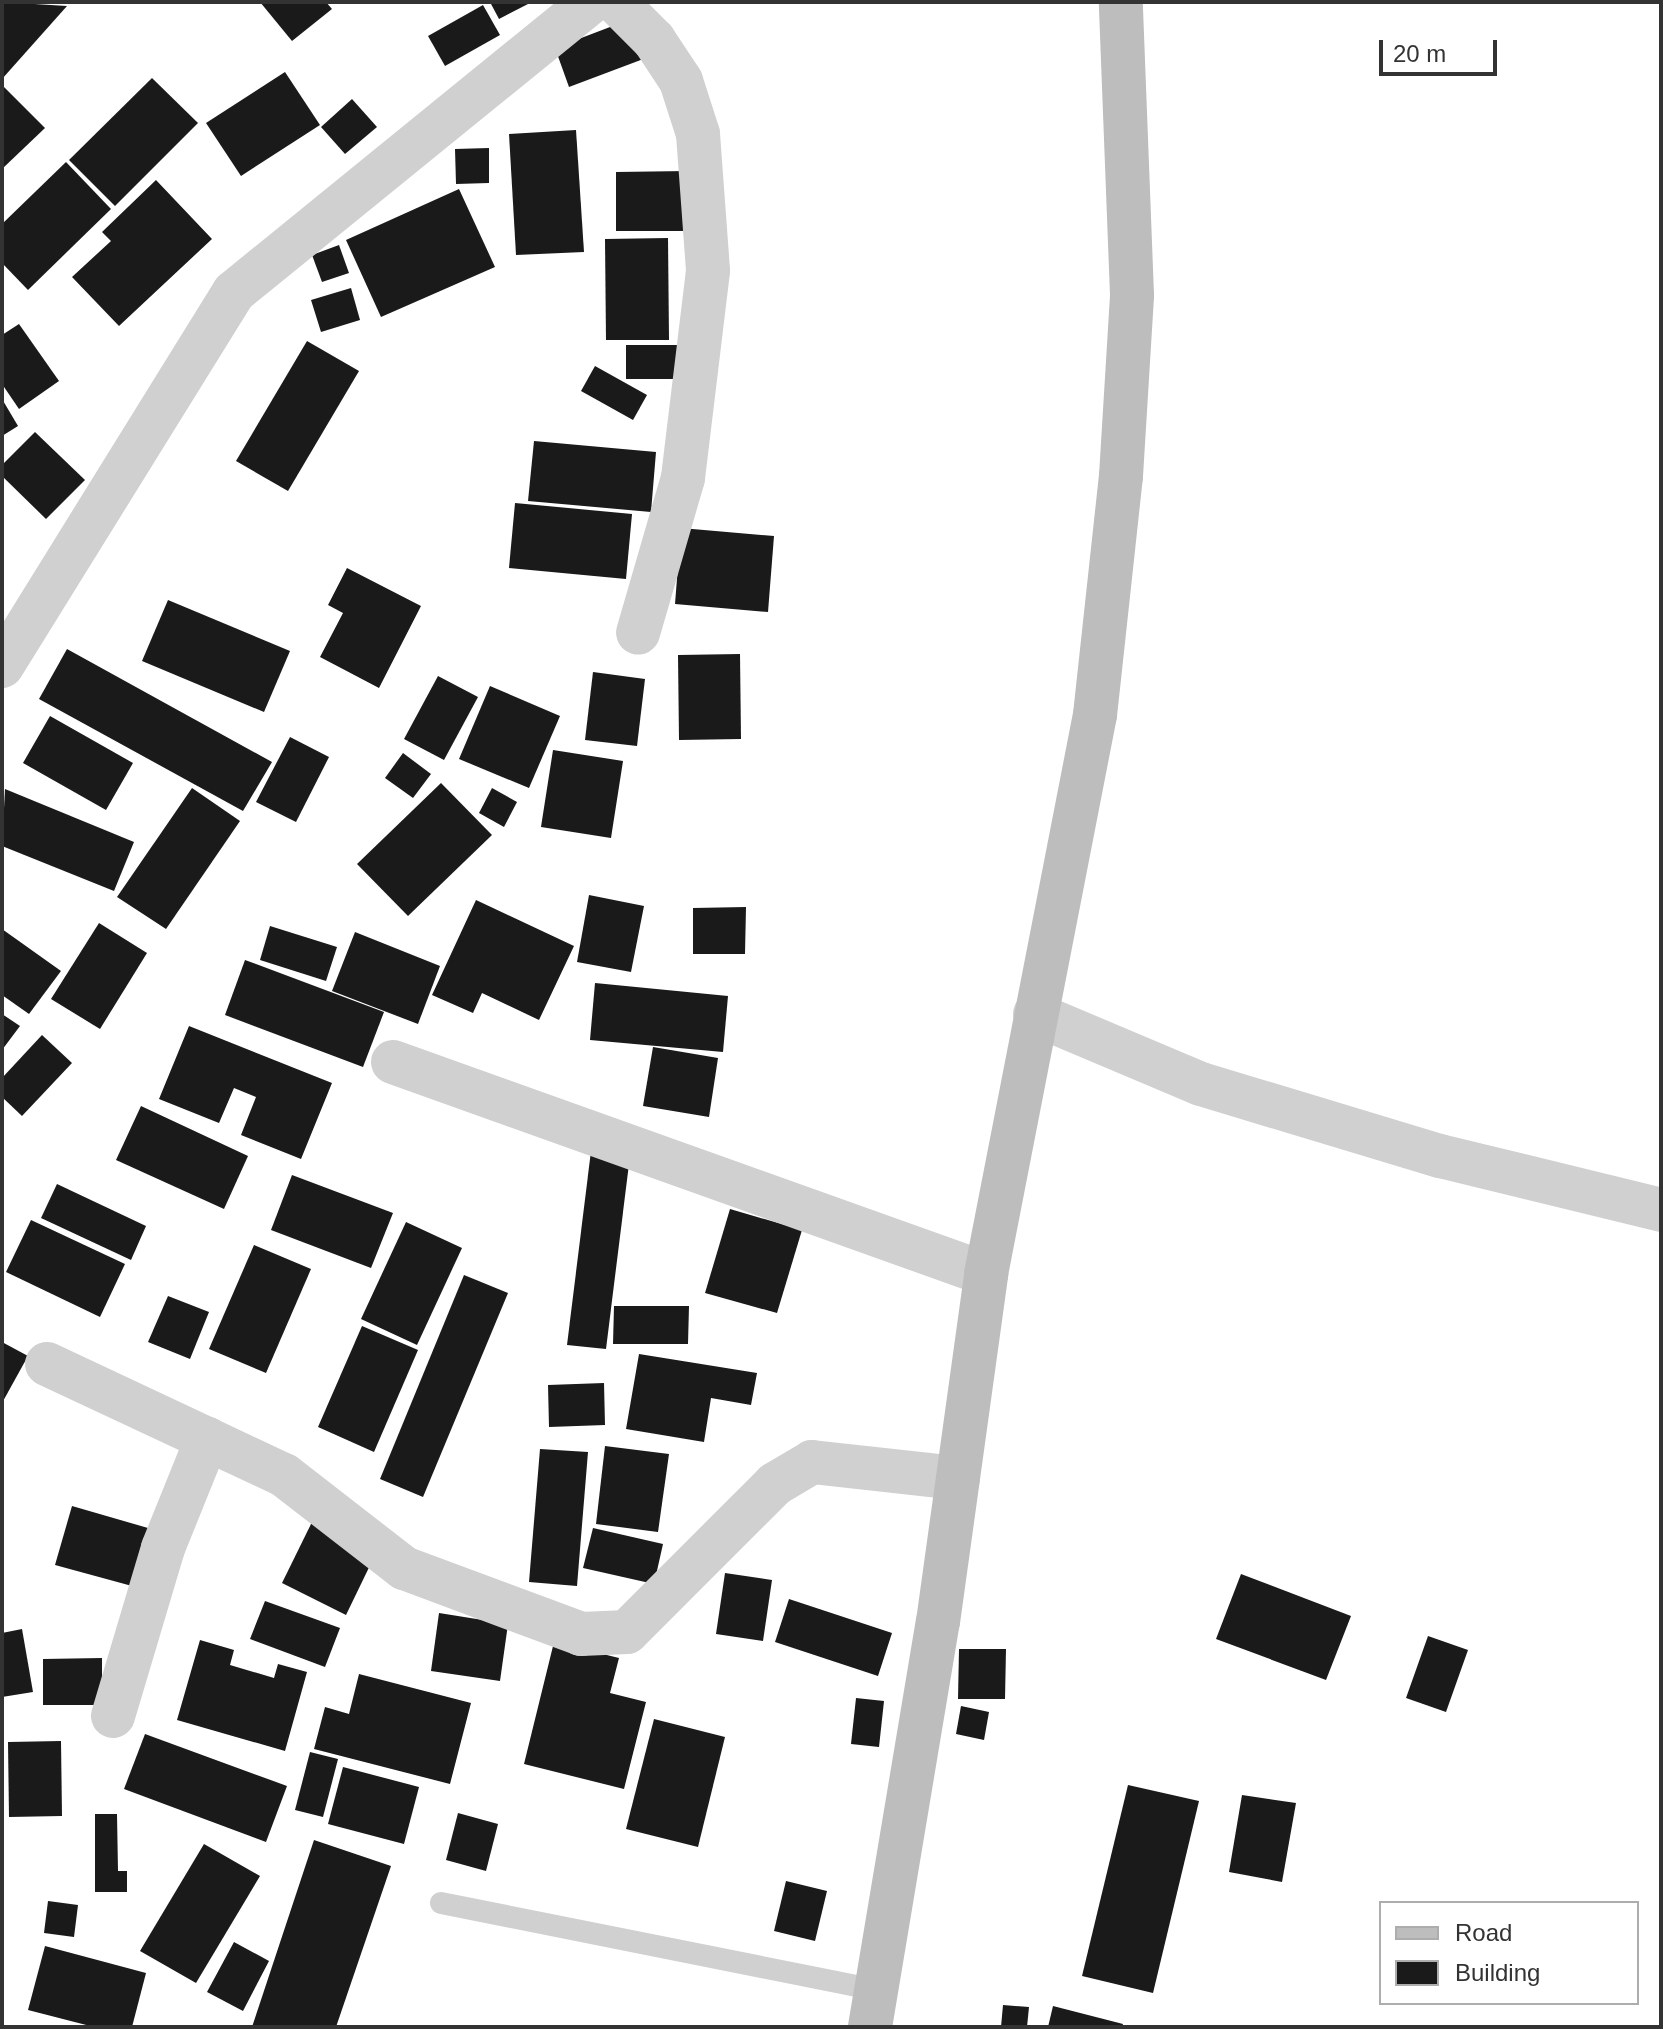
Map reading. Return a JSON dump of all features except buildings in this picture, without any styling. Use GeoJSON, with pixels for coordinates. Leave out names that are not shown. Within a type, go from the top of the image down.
{"type":"FeatureCollection","features":[{"type":"Feature","properties":{"kind":"street"},"geometry":{"type":"LineString","coordinates":[[2,666],[234,292],[591,2]]}},
{"type":"Feature","properties":{"kind":"street"},"geometry":{"type":"LineString","coordinates":[[616,2],[654,40],[681,81],[698,134],[708,271],[683,478],[638,633]]}},
{"type":"Feature","properties":{"kind":"street"},"geometry":{"type":"LineString","coordinates":[[872,2009],[958,1478],[986,1274],[1095,715],[1121,476],[1132,295],[1121,2]]}},
{"type":"Feature","properties":{"kind":"street"},"geometry":{"type":"LineString","coordinates":[[1035,1014],[1201,1084],[1440,1156],[1661,1210]]}},
{"type":"Feature","properties":{"kind":"street"},"geometry":{"type":"LineString","coordinates":[[393,1062],[986,1274]]}},
{"type":"Feature","properties":{"kind":"street"},"geometry":{"type":"LineString","coordinates":[[47,1364],[284,1475],[404,1568],[581,1634],[627,1632],[775,1484],[812,1462],[958,1478]]}},
{"type":"Feature","properties":{"kind":"street"},"geometry":{"type":"LineString","coordinates":[[113,1716],[163,1548],[207,1439]]}},
{"type":"Feature","properties":{"kind":"lane"},"geometry":{"type":"LineString","coordinates":[[441,1903],[872,2009]]}}]}
